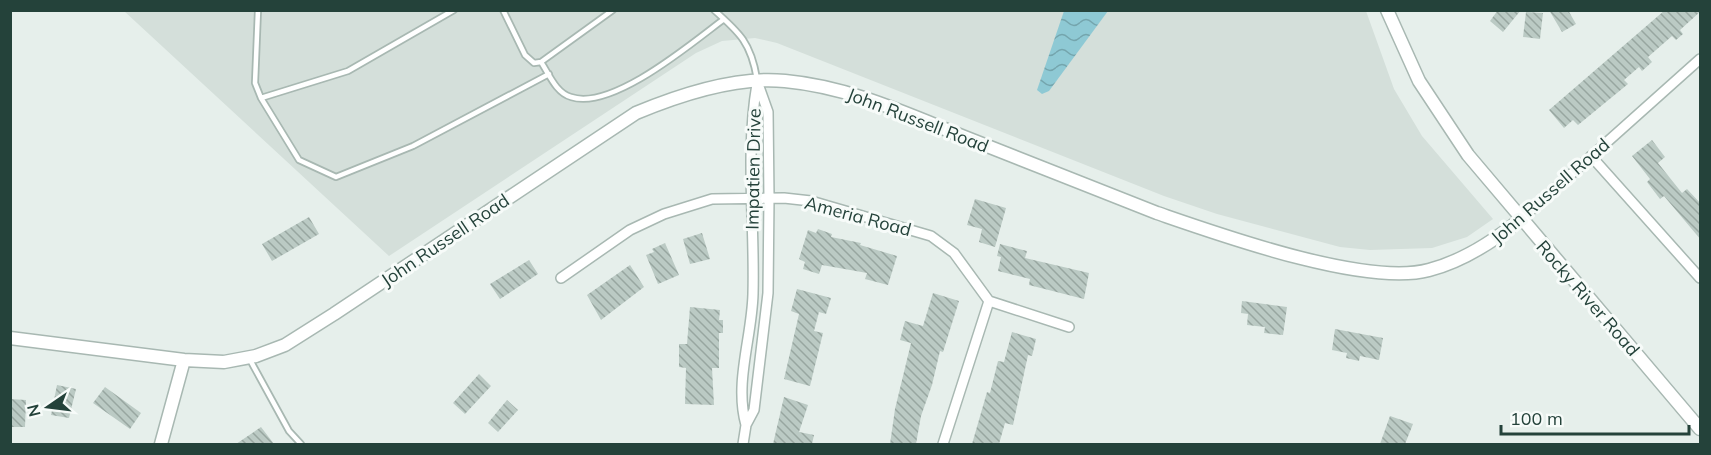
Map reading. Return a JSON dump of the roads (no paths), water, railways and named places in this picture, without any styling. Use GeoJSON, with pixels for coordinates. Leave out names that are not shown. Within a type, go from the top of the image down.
{"type":"FeatureCollection","features":[{"type":"Feature","properties":{"kind":"street","name":"Rocky River Road"},"geometry":{"type":"LineString","coordinates":[[1387,10],[1405,52],[1437,109],[1468,155],[1701,429]]}},
{"type":"Feature","properties":{"kind":"street","name":"John Russell Road"},"geometry":{"type":"LineString","coordinates":[[10,338],[184,360],[224,362],[249,358],[285,345],[334,314],[636,113],[667,100],[699,91],[757,81],[784,81],[859,95],[1167,216],[1293,254],[1351,268],[1391,273],[1429,270],[1487,246],[1521,219],[1701,59]]}},
{"type":"Feature","properties":{"kind":"street","name":"Impatien Drive"},"geometry":{"type":"LineString","coordinates":[[743,444],[746,425],[754,410],[768,293],[768,112],[757,81]]}},
{"type":"Feature","properties":{"kind":"street","name":"Impatien Drive"},"geometry":{"type":"LineString","coordinates":[[746,425],[741,406],[753,296],[751,115],[757,81]]}},
{"type":"Feature","properties":{"kind":"street"},"geometry":{"type":"LineString","coordinates":[[1591,156],[1701,278]]}},
{"type":"Feature","properties":{"kind":"street","name":"Ameria Road"},"geometry":{"type":"LineString","coordinates":[[561,278],[630,230],[664,214],[712,199],[769,198],[811,201],[931,236],[954,253],[989,301]]}},
{"type":"Feature","properties":{"kind":"street"},"geometry":{"type":"LineString","coordinates":[[943,444],[989,301],[1069,327]]}},
{"type":"Feature","properties":{"kind":"street"},"geometry":{"type":"LineString","coordinates":[[161,444],[184,360]]}},
{"type":"Feature","properties":{"kind":"lane"},"geometry":{"type":"LineString","coordinates":[[258,10],[255,83],[261,98],[299,160],[336,177],[413,146],[549,74]]}},
{"type":"Feature","properties":{"kind":"lane"},"geometry":{"type":"LineString","coordinates":[[261,98],[348,71],[454,10]]}},
{"type":"Feature","properties":{"kind":"lane"},"geometry":{"type":"LineString","coordinates":[[503,10],[525,56],[534,63],[542,62],[613,10]]}},
{"type":"Feature","properties":{"kind":"lane"},"geometry":{"type":"LineString","coordinates":[[714,10],[738,31],[749,46],[757,81]]}},
{"type":"Feature","properties":{"kind":"lane"},"geometry":{"type":"LineString","coordinates":[[542,62],[557,88],[571,97],[590,98],[610,93],[647,76],[724,19]]}},
{"type":"Feature","properties":{"kind":"lane"},"geometry":{"type":"LineString","coordinates":[[249,358],[289,431],[301,444]]}},
{"type":"Feature","properties":{"kind":"water"},"geometry":{"type":"Polygon","coordinates":[[[1064,11],[1108,11],[1049,91],[1042,94],[1037,90],[1064,11]]]}}]}
